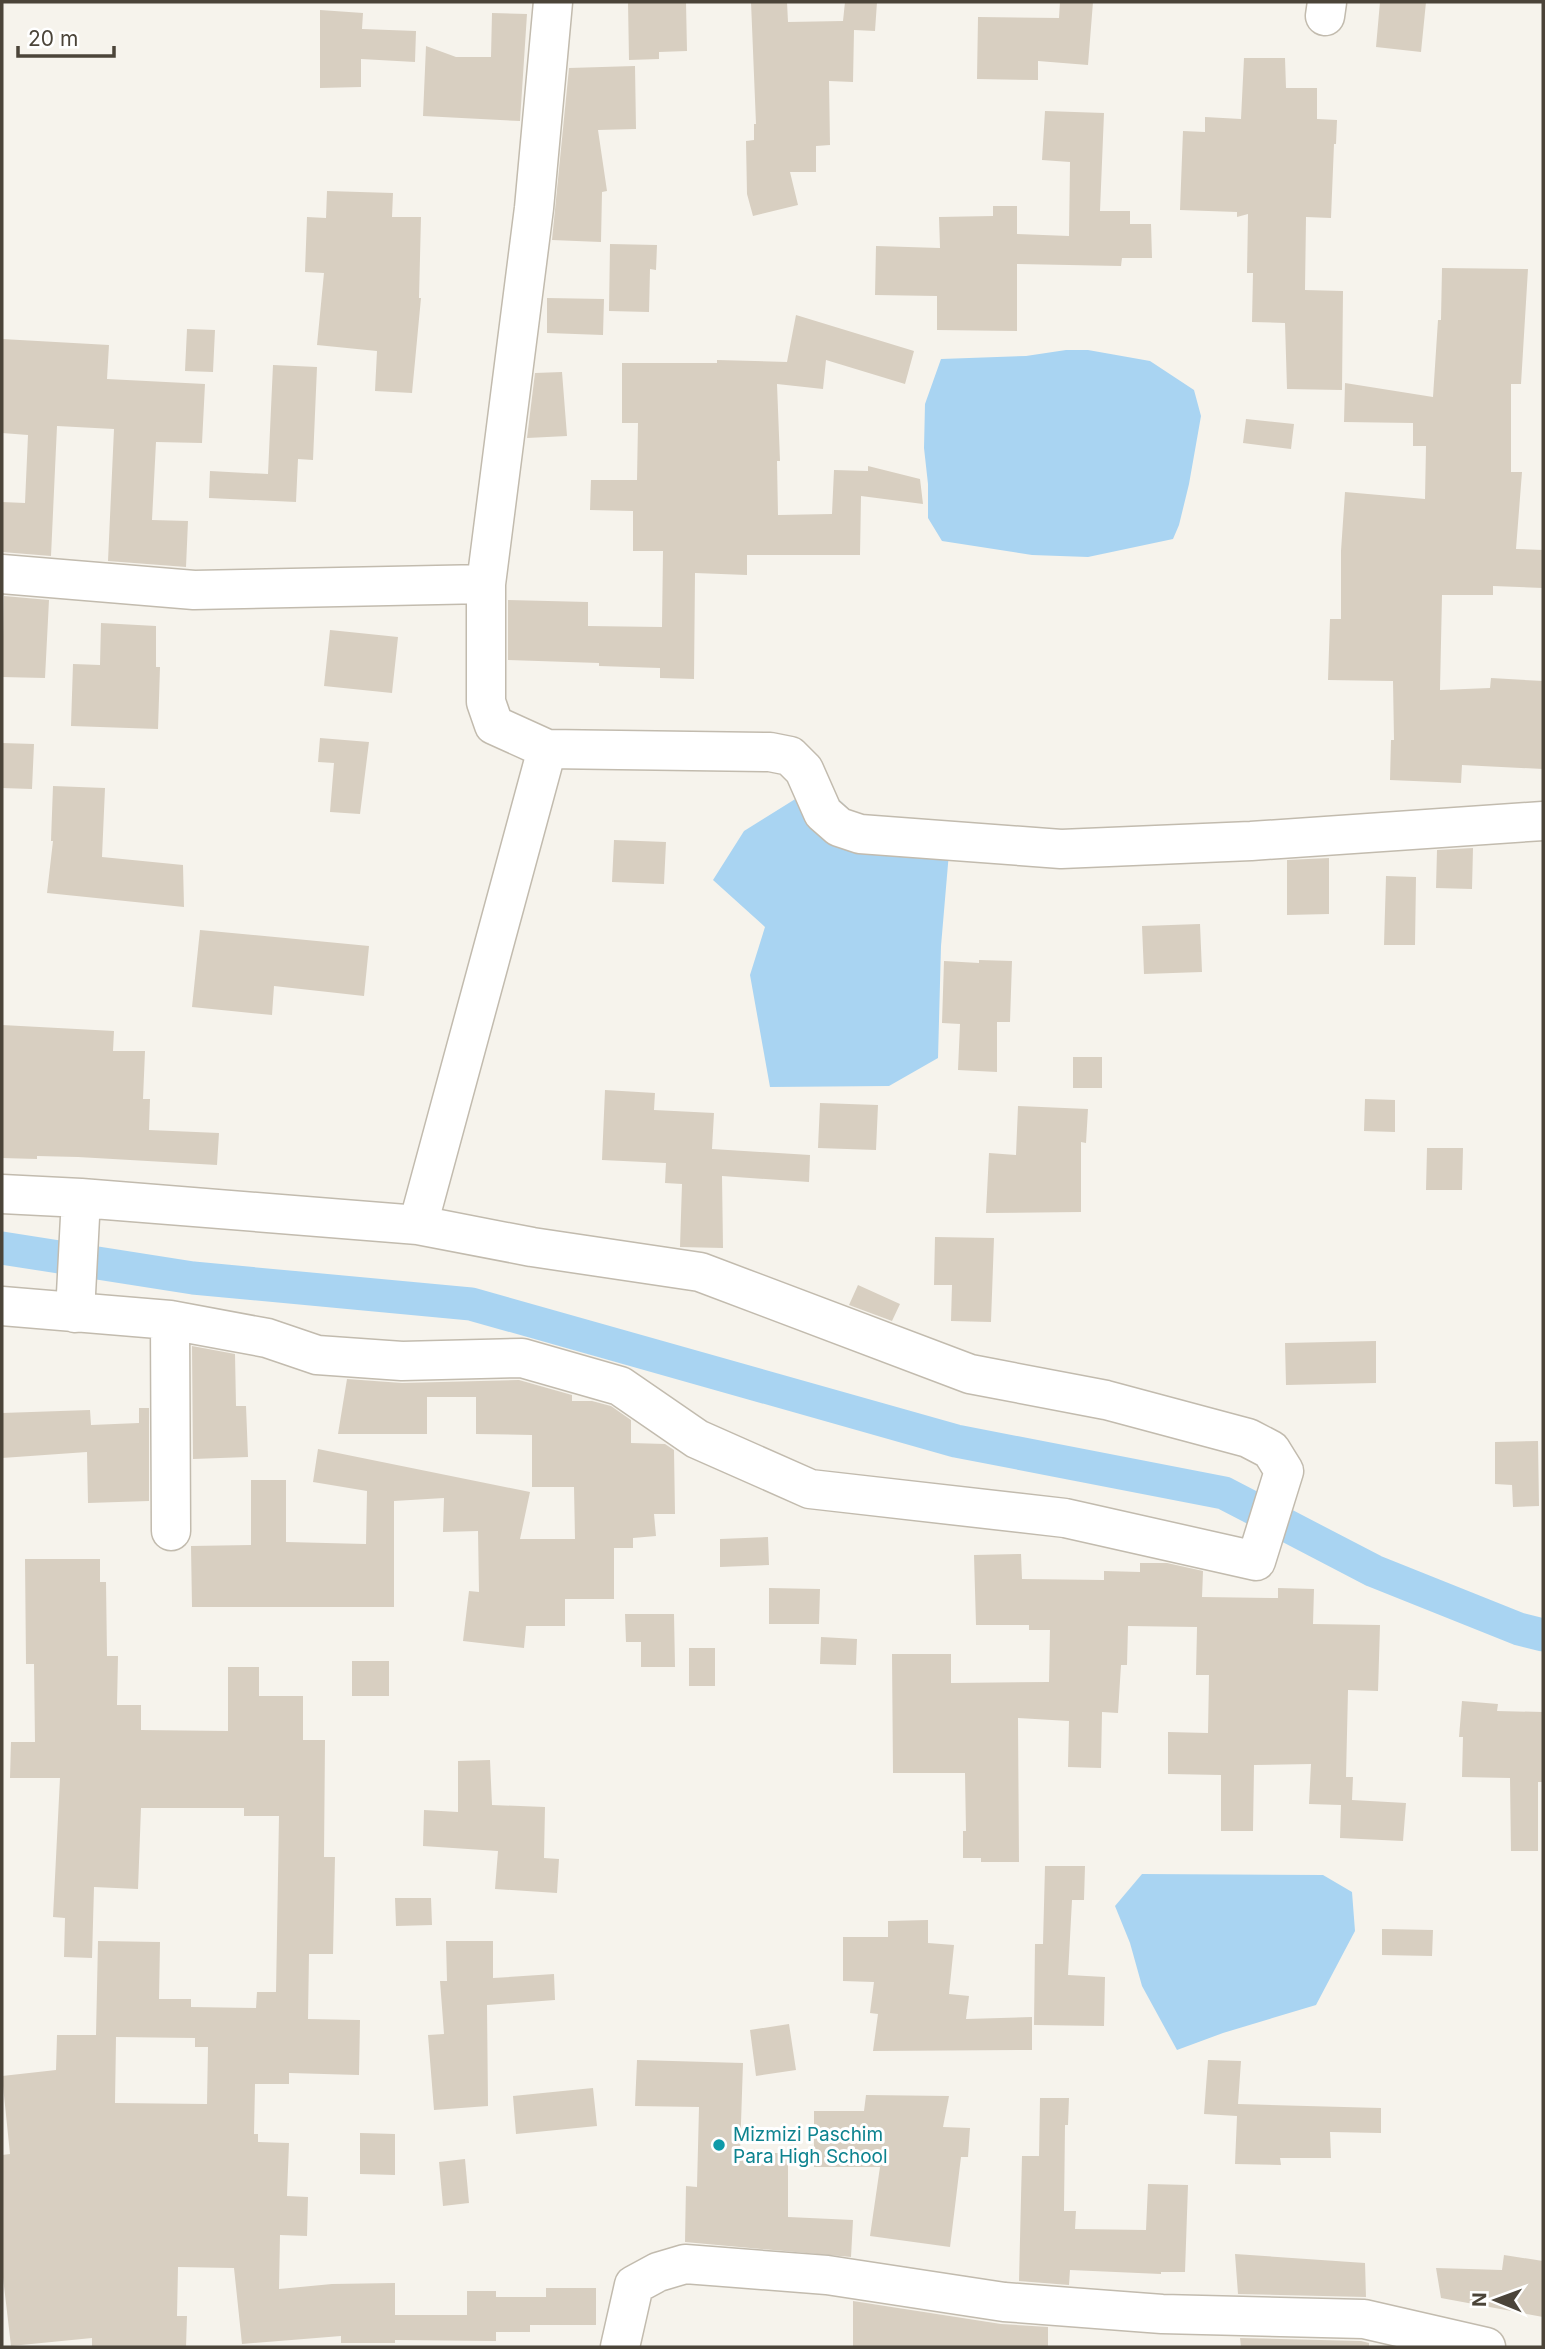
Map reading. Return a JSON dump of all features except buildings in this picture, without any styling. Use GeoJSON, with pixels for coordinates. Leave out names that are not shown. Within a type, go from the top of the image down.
{"type":"FeatureCollection","features":[{"type":"Feature","properties":{"kind":"street"},"geometry":{"type":"LineString","coordinates":[[553,2],[534,208],[486,584],[486,702],[494,725],[547,748],[770,752],[790,756],[804,770],[823,813],[839,827],[860,834],[1061,849],[1251,841],[1543,821]]}},
{"type":"Feature","properties":{"kind":"street"},"geometry":{"type":"LineString","coordinates":[[2,573],[194,590],[486,584]]}},
{"type":"Feature","properties":{"kind":"street"},"geometry":{"type":"LineString","coordinates":[[418,1225],[547,748]]}},
{"type":"Feature","properties":{"kind":"street"},"geometry":{"type":"LineString","coordinates":[[2,1194],[80,1207],[418,1225],[532,1247],[700,1272],[970,1374],[1106,1399],[1248,1438],[1271,1450],[1284,1471],[1256,1562],[1065,1518],[810,1489],[697,1439],[620,1386],[522,1358],[402,1361],[317,1355],[267,1338],[170,1320],[75,1306],[2,1306]]}},
{"type":"Feature","properties":{"kind":"street"},"geometry":{"type":"LineString","coordinates":[[75,1306],[80,1207]]}},
{"type":"Feature","properties":{"kind":"street"},"geometry":{"type":"LineString","coordinates":[[170,1320],[171,1531]]}},
{"type":"Feature","properties":{"kind":"street"},"geometry":{"type":"LineString","coordinates":[[620,2347],[634,2285],[658,2272],[685,2264],[827,2275],[1004,2302],[1162,2314],[1364,2319],[1486,2347]]}},
{"type":"Feature","properties":{"kind":"water"},"geometry":{"type":"Polygon","coordinates":[[[1066,350],[1088,350],[1150,361],[1194,390],[1201,416],[1189,484],[1173,539],[1088,557],[1032,555],[942,541],[928,518],[924,448],[925,404],[941,359],[1026,356],[1066,350]]]}},
{"type":"Feature","properties":{"kind":"water"},"geometry":{"type":"Polygon","coordinates":[[[821,783],[858,817],[951,829],[941,946],[938,1058],[889,1086],[770,1087],[750,975],[765,927],[713,880],[744,831],[821,783]]]}},
{"type":"Feature","properties":{"kind":"water"},"geometry":{"type":"Polygon","coordinates":[[[1142,1874],[1323,1875],[1352,1892],[1355,1931],[1316,2005],[1177,2050],[1142,1986],[1130,1943],[1115,1906],[1142,1874]]]}},
{"type":"Feature","properties":{"kind":"waterway"},"geometry":{"type":"LineString","coordinates":[[2,1248],[193,1278],[471,1304],[956,1441],[1224,1493],[1374,1571],[1519,1629],[1543,1635]]}},
{"type":"Feature","properties":{"kind":"place","name":"Mizmizi Paschim Para High School"},"geometry":{"type":"Point","coordinates":[719,2145]}}]}
